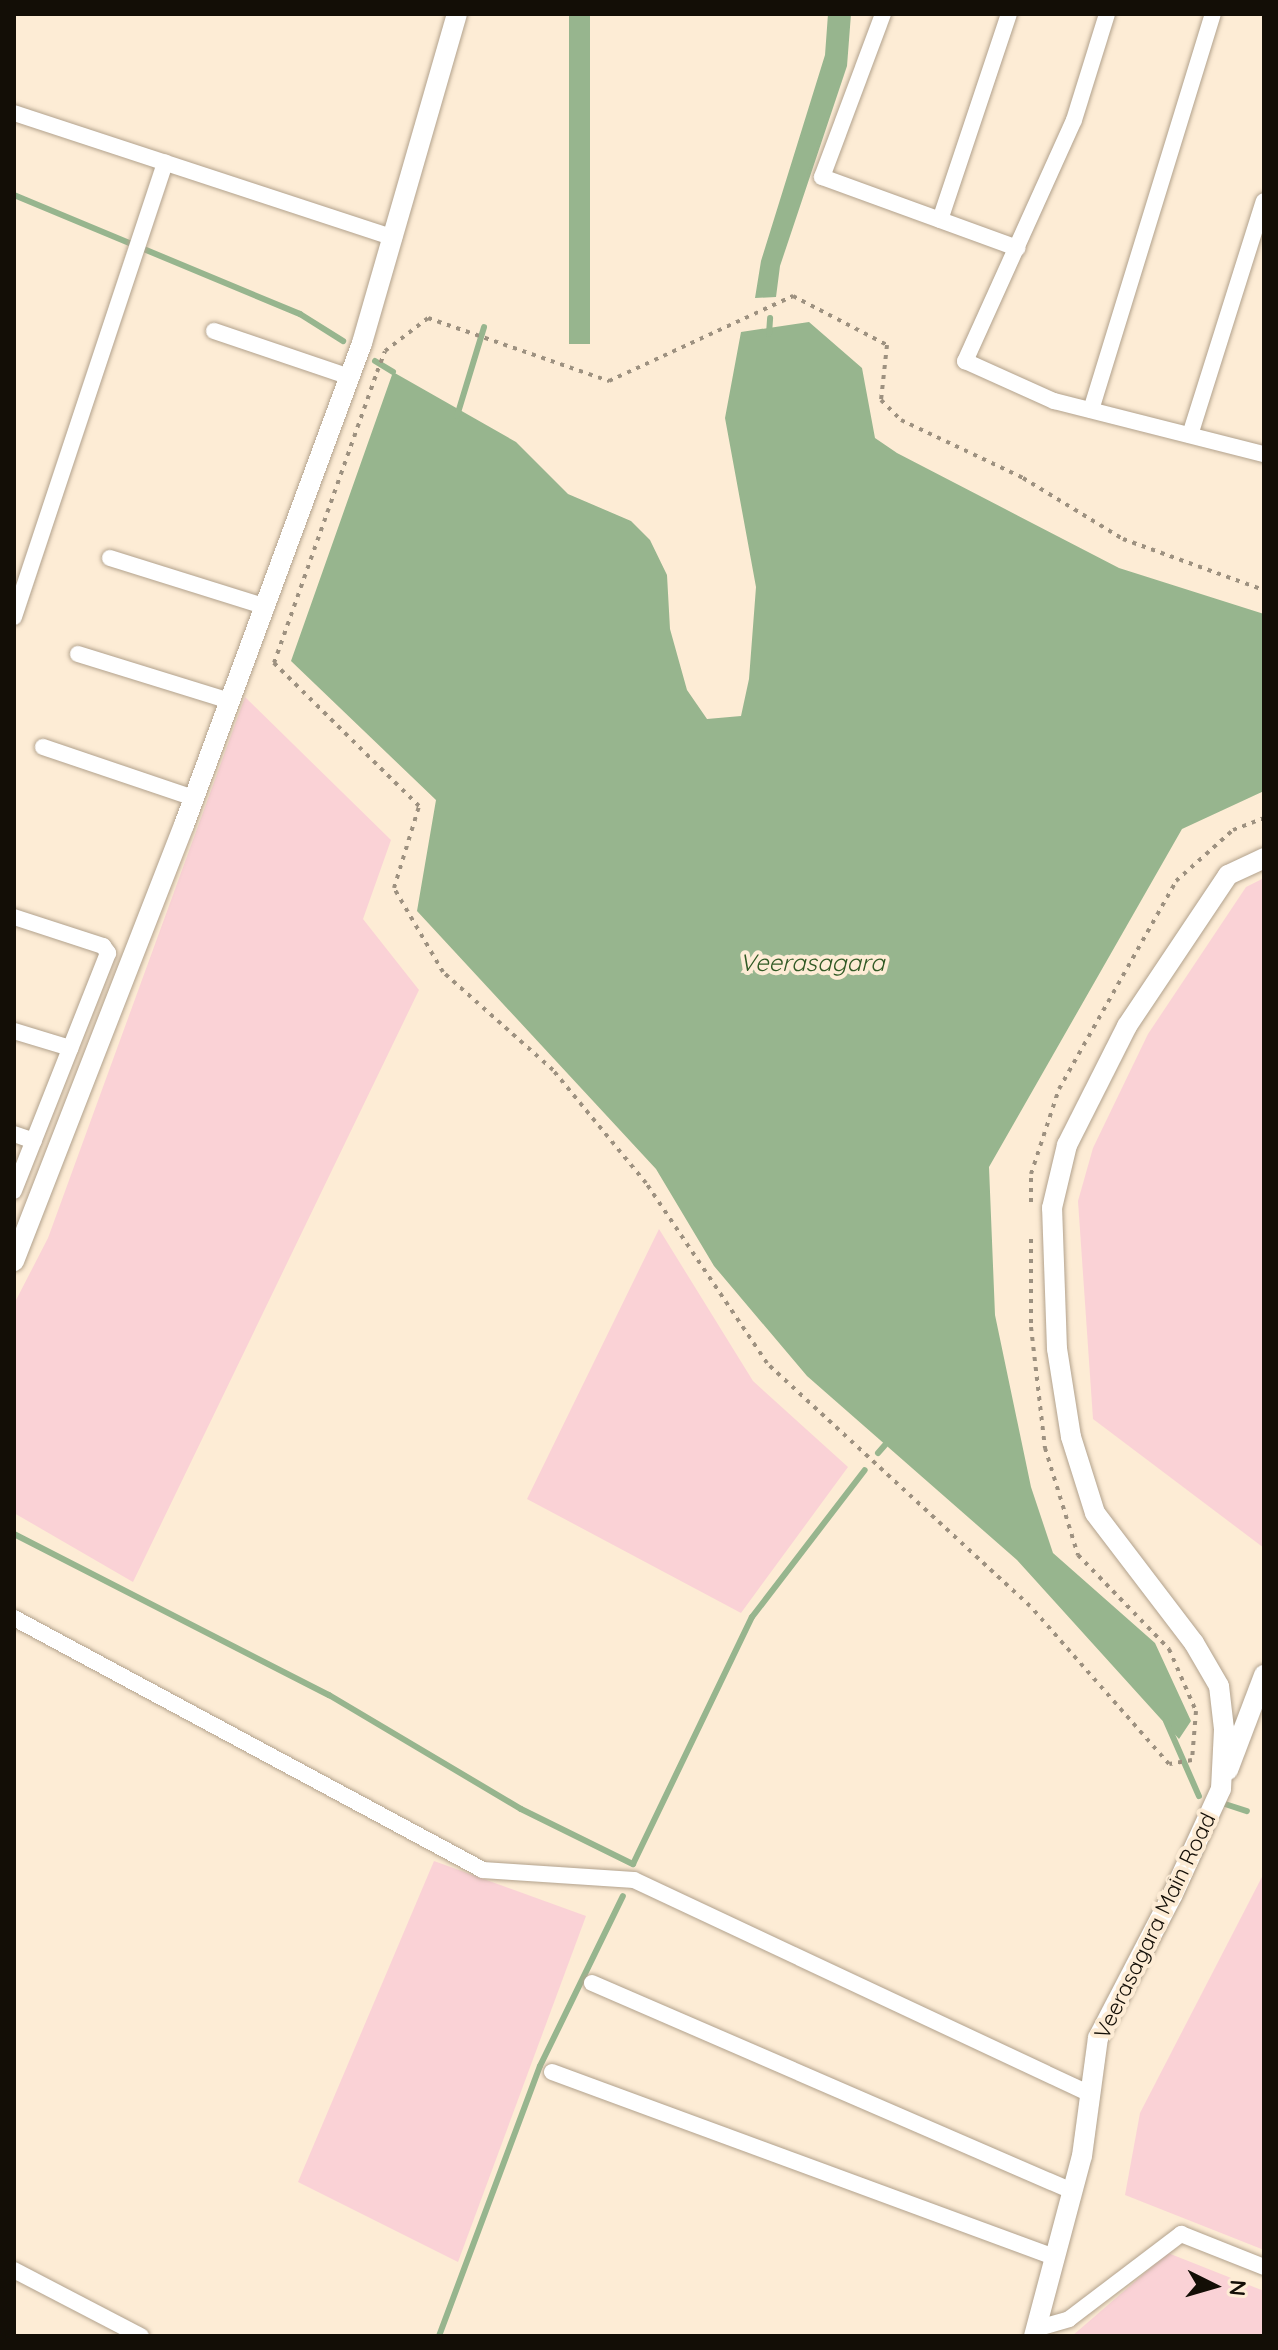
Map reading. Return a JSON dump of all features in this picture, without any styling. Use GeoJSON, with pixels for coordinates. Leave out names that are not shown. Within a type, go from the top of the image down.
{"type":"FeatureCollection","features":[{"type":"Feature","properties":{"kind":"street"},"geometry":{"type":"LineString","coordinates":[[14,1261],[194,798],[350,377],[394,238],[457,14]]}},
{"type":"Feature","properties":{"kind":"street"},"geometry":{"type":"LineString","coordinates":[[883,14],[822,177],[1017,248]]}},
{"type":"Feature","properties":{"kind":"street"},"geometry":{"type":"LineString","coordinates":[[940,220],[1009,14]]}},
{"type":"Feature","properties":{"kind":"street"},"geometry":{"type":"LineString","coordinates":[[1107,14],[1074,120],[965,361],[1054,401],[1264,454]]}},
{"type":"Feature","properties":{"kind":"street"},"geometry":{"type":"LineString","coordinates":[[1091,410],[1213,14]]}},
{"type":"Feature","properties":{"kind":"street"},"geometry":{"type":"LineString","coordinates":[[14,113],[394,238]]}},
{"type":"Feature","properties":{"kind":"street"},"geometry":{"type":"LineString","coordinates":[[14,617],[165,162]]}},
{"type":"Feature","properties":{"kind":"street"},"geometry":{"type":"LineString","coordinates":[[1190,435],[1264,201]]}},
{"type":"Feature","properties":{"kind":"street"},"geometry":{"type":"LineString","coordinates":[[214,331],[350,377]]}},
{"type":"Feature","properties":{"kind":"street"},"geometry":{"type":"LineString","coordinates":[[110,558],[266,607]]}},
{"type":"Feature","properties":{"kind":"street"},"geometry":{"type":"LineString","coordinates":[[78,654],[230,701]]}},
{"type":"Feature","properties":{"kind":"street"},"geometry":{"type":"LineString","coordinates":[[43,747],[194,798]]}},
{"type":"Feature","properties":{"kind":"street","name":"Veerasagara Main Road"},"geometry":{"type":"LineString","coordinates":[[1035,2332],[1072,2191],[1098,2038],[1172,1896],[1221,1789],[1224,1729],[1219,1686],[1194,1643],[1095,1513],[1071,1437],[1057,1349],[1052,1208],[1067,1145],[1127,1026],[1228,875],[1264,858]]}},
{"type":"Feature","properties":{"kind":"street"},"geometry":{"type":"LineString","coordinates":[[14,917],[107,948],[14,1191]]}},
{"type":"Feature","properties":{"kind":"street"},"geometry":{"type":"LineString","coordinates":[[14,1031],[70,1048]]}},
{"type":"Feature","properties":{"kind":"street"},"geometry":{"type":"LineString","coordinates":[[14,1134],[34,1141]]}},
{"type":"Feature","properties":{"kind":"street"},"geometry":{"type":"LineString","coordinates":[[14,1618],[483,1870],[634,1880],[1090,2094]]}},
{"type":"Feature","properties":{"kind":"street"},"geometry":{"type":"LineString","coordinates":[[1221,1789],[1264,1675]]}},
{"type":"Feature","properties":{"kind":"street"},"geometry":{"type":"LineString","coordinates":[[592,1983],[1072,2191]]}},
{"type":"Feature","properties":{"kind":"street"},"geometry":{"type":"LineString","coordinates":[[552,2072],[1054,2257]]}},
{"type":"Feature","properties":{"kind":"street"},"geometry":{"type":"LineString","coordinates":[[1035,2332],[1069,2319],[1181,2234],[1264,2267]]}},
{"type":"Feature","properties":{"kind":"street"},"geometry":{"type":"LineString","coordinates":[[14,2270],[141,2336]]}},
{"type":"Feature","properties":{"kind":"path"},"geometry":{"type":"LineString","coordinates":[[1031,1235],[1031,1327],[1045,1448],[1078,1555],[1169,1649],[1196,1711],[1192,1760],[1169,1764],[1030,1606],[767,1363],[646,1183],[553,1070],[443,972],[394,888],[419,806],[274,663],[377,372],[383,356],[428,318],[609,381],[793,296],[887,345],[881,400],[901,420],[1023,478],[1123,539],[1264,590]]}},
{"type":"Feature","properties":{"kind":"path"},"geometry":{"type":"LineString","coordinates":[[1031,1205],[1031,1174],[1059,1089],[1176,881],[1233,830],[1264,818]]}},
{"type":"Feature","properties":{"kind":"shaded area"},"geometry":{"type":"Polygon","coordinates":[[[245,697],[391,840],[363,919],[419,990],[133,1582],[14,1513],[14,1304],[48,1238],[245,697]]]}},
{"type":"Feature","properties":{"kind":"shaded area"},"geometry":{"type":"Polygon","coordinates":[[[1264,878],[1264,1548],[1093,1419],[1078,1201],[1093,1148],[1148,1034],[1246,887],[1264,878]]]}},
{"type":"Feature","properties":{"kind":"shaded area"},"geometry":{"type":"Polygon","coordinates":[[[659,1229],[753,1381],[848,1467],[741,1613],[527,1499],[659,1229]]]}},
{"type":"Feature","properties":{"kind":"shaded area"},"geometry":{"type":"Polygon","coordinates":[[[434,1861],[586,1916],[458,2262],[298,2182],[434,1861]]]}},
{"type":"Feature","properties":{"kind":"shaded area"},"geometry":{"type":"Polygon","coordinates":[[[1264,1873],[1264,2250],[1125,2195],[1140,2113],[1264,1873]]]}},
{"type":"Feature","properties":{"kind":"shaded area"},"geometry":{"type":"Polygon","coordinates":[[[1168,2253],[1264,2291],[1264,2336],[1072,2336],[1168,2253]]]}},
{"type":"Feature","properties":{"kind":"water"},"geometry":{"type":"Polygon","coordinates":[[[569,14],[590,14],[590,344],[569,344],[569,14]]]}},
{"type":"Feature","properties":{"kind":"water"},"geometry":{"type":"Polygon","coordinates":[[[828,14],[851,14],[847,66],[780,266],[776,297],[755,298],[761,261],[825,55],[828,14]]]}},
{"type":"Feature","properties":{"kind":"water","name":"Veerasagara"},"geometry":{"type":"Polygon","coordinates":[[[809,322],[862,368],[875,438],[897,453],[1119,568],[1264,614],[1264,791],[1182,829],[989,1167],[995,1315],[1031,1487],[1053,1553],[1155,1643],[1191,1721],[1179,1739],[1017,1560],[807,1376],[714,1266],[656,1169],[417,911],[436,800],[291,661],[393,372],[516,442],[568,494],[631,521],[650,540],[667,575],[670,629],[687,690],[707,719],[741,716],[749,679],[756,587],[725,418],[741,332],[809,322]]]}},
{"type":"Feature","properties":{"kind":"waterway"},"geometry":{"type":"LineString","coordinates":[[14,195],[300,314],[343,341]]}},
{"type":"Feature","properties":{"kind":"waterway"},"geometry":{"type":"LineString","coordinates":[[769,334],[770,318]]}},
{"type":"Feature","properties":{"kind":"waterway"},"geometry":{"type":"LineString","coordinates":[[457,416],[484,327]]}},
{"type":"Feature","properties":{"kind":"waterway"},"geometry":{"type":"LineString","coordinates":[[375,361],[393,372]]}},
{"type":"Feature","properties":{"kind":"waterway"},"geometry":{"type":"LineString","coordinates":[[878,1453],[885,1445]]}},
{"type":"Feature","properties":{"kind":"waterway"},"geometry":{"type":"LineString","coordinates":[[14,1534],[329,1695],[521,1809],[633,1864],[752,1617],[865,1470]]}},
{"type":"Feature","properties":{"kind":"waterway"},"geometry":{"type":"LineString","coordinates":[[1166,1721],[1199,1796]]}},
{"type":"Feature","properties":{"kind":"waterway"},"geometry":{"type":"LineString","coordinates":[[1225,1804],[1247,1811]]}},
{"type":"Feature","properties":{"kind":"waterway"},"geometry":{"type":"LineString","coordinates":[[439,2336],[540,2066],[623,1896]]}}]}
